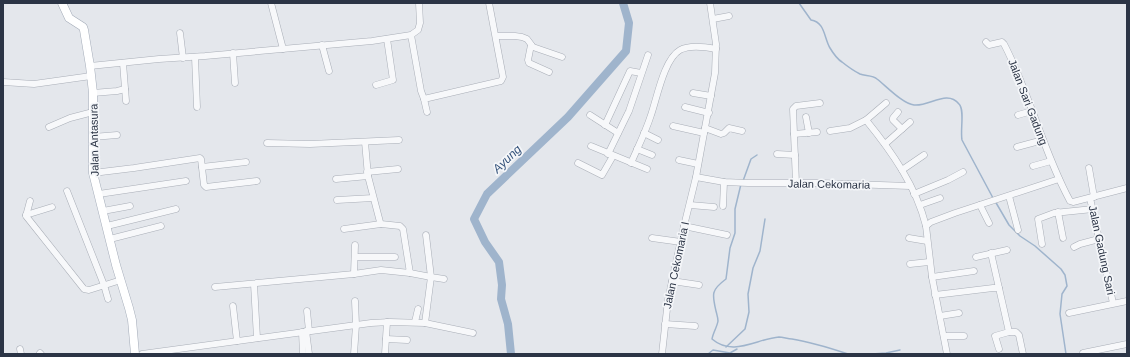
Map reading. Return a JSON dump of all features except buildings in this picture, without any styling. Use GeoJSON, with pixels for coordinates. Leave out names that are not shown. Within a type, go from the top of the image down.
{"type":"FeatureCollection","features":[{"type":"Feature","properties":{"kind":"main road","name":"Jalan Antasura"},"geometry":{"type":"LineString","coordinates":[[62,3],[69,18],[83,27],[84,30],[93,94],[93,173],[132,320],[135,354]]}},
{"type":"Feature","properties":{"kind":"street"},"geometry":{"type":"LineString","coordinates":[[271,3],[283,49]]}},
{"type":"Feature","properties":{"kind":"street"},"geometry":{"type":"LineString","coordinates":[[90,66],[387,39],[411,35],[418,30],[420,23],[419,3]]}},
{"type":"Feature","properties":{"kind":"street"},"geometry":{"type":"LineString","coordinates":[[424,99],[500,81],[503,78],[489,3]]}},
{"type":"Feature","properties":{"kind":"street","name":"Jalan Cekomaria I"},"geometry":{"type":"LineString","coordinates":[[662,354],[672,281],[690,205],[712,96],[716,49],[710,3]]}},
{"type":"Feature","properties":{"kind":"street"},"geometry":{"type":"LineString","coordinates":[[713,19],[729,16]]}},
{"type":"Feature","properties":{"kind":"street"},"geometry":{"type":"LineString","coordinates":[[180,33],[183,58]]}},
{"type":"Feature","properties":{"kind":"street"},"geometry":{"type":"LineString","coordinates":[[411,35],[427,112]]}},
{"type":"Feature","properties":{"kind":"street"},"geometry":{"type":"LineString","coordinates":[[496,36],[522,37],[527,39],[531,45],[562,57]]}},
{"type":"Feature","properties":{"kind":"street"},"geometry":{"type":"LineString","coordinates":[[376,85],[392,81],[393,79],[387,39]]}},
{"type":"Feature","properties":{"kind":"street","name":"Jalan Sari Gadung"},"geometry":{"type":"LineString","coordinates":[[986,42],[989,45],[1002,42],[1004,44],[1015,67],[1051,161],[1071,202],[1092,197]]}},
{"type":"Feature","properties":{"kind":"street"},"geometry":{"type":"LineString","coordinates":[[322,45],[329,71]]}},
{"type":"Feature","properties":{"kind":"street"},"geometry":{"type":"LineString","coordinates":[[531,45],[528,60],[529,63],[549,72]]}},
{"type":"Feature","properties":{"kind":"street"},"geometry":{"type":"LineString","coordinates":[[631,163],[651,115],[664,74],[678,51],[684,48],[693,47],[716,49]]}},
{"type":"Feature","properties":{"kind":"street"},"geometry":{"type":"LineString","coordinates":[[233,53],[235,83]]}},
{"type":"Feature","properties":{"kind":"street"},"geometry":{"type":"LineString","coordinates":[[578,163],[602,175],[611,155],[618,133],[630,111],[648,55]]}},
{"type":"Feature","properties":{"kind":"street"},"geometry":{"type":"LineString","coordinates":[[195,57],[197,107]]}},
{"type":"Feature","properties":{"kind":"street"},"geometry":{"type":"LineString","coordinates":[[123,63],[126,102]]}},
{"type":"Feature","properties":{"kind":"street"},"geometry":{"type":"LineString","coordinates":[[605,125],[630,71],[641,74]]}},
{"type":"Feature","properties":{"kind":"street"},"geometry":{"type":"LineString","coordinates":[[3,82],[32,84],[91,76]]}},
{"type":"Feature","properties":{"kind":"street"},"geometry":{"type":"LineString","coordinates":[[93,94],[117,92],[125,89]]}},
{"type":"Feature","properties":{"kind":"street"},"geometry":{"type":"LineString","coordinates":[[693,93],[712,96]]}},
{"type":"Feature","properties":{"kind":"street"},"geometry":{"type":"LineString","coordinates":[[796,183],[794,108],[796,106],[820,103]]}},
{"type":"Feature","properties":{"kind":"street"},"geometry":{"type":"LineString","coordinates":[[830,131],[850,128],[866,120],[886,103]]}},
{"type":"Feature","properties":{"kind":"street"},"geometry":{"type":"LineString","coordinates":[[685,107],[709,113]]}},
{"type":"Feature","properties":{"kind":"street"},"geometry":{"type":"LineString","coordinates":[[1018,116],[1032,111]]}},
{"type":"Feature","properties":{"kind":"street"},"geometry":{"type":"LineString","coordinates":[[49,127],[70,118],[93,112]]}},
{"type":"Feature","properties":{"kind":"street"},"geometry":{"type":"LineString","coordinates":[[898,112],[893,120],[902,128]]}},
{"type":"Feature","properties":{"kind":"street"},"geometry":{"type":"LineString","coordinates":[[590,115],[618,133]]}},
{"type":"Feature","properties":{"kind":"street"},"geometry":{"type":"LineString","coordinates":[[806,117],[809,133]]}},
{"type":"Feature","properties":{"kind":"street"},"geometry":{"type":"LineString","coordinates":[[866,120],[885,144],[902,170],[920,205],[926,226],[929,262],[947,354]]}},
{"type":"Feature","properties":{"kind":"street"},"geometry":{"type":"LineString","coordinates":[[885,144],[910,122]]}},
{"type":"Feature","properties":{"kind":"street"},"geometry":{"type":"LineString","coordinates":[[674,126],[721,134],[729,128],[742,131]]}},
{"type":"Feature","properties":{"kind":"street"},"geometry":{"type":"LineString","coordinates":[[794,134],[817,132]]}},
{"type":"Feature","properties":{"kind":"street"},"geometry":{"type":"LineString","coordinates":[[644,133],[658,140]]}},
{"type":"Feature","properties":{"kind":"street"},"geometry":{"type":"LineString","coordinates":[[93,137],[117,135]]}},
{"type":"Feature","properties":{"kind":"street"},"geometry":{"type":"LineString","coordinates":[[267,143],[310,144],[399,140]]}},
{"type":"Feature","properties":{"kind":"street"},"geometry":{"type":"LineString","coordinates":[[1017,147],[1043,140]]}},
{"type":"Feature","properties":{"kind":"street"},"geometry":{"type":"LineString","coordinates":[[365,142],[368,174],[373,198],[381,224]]}},
{"type":"Feature","properties":{"kind":"street"},"geometry":{"type":"LineString","coordinates":[[591,146],[647,169]]}},
{"type":"Feature","properties":{"kind":"street"},"geometry":{"type":"LineString","coordinates":[[637,149],[652,155]]}},
{"type":"Feature","properties":{"kind":"street"},"geometry":{"type":"LineString","coordinates":[[777,154],[796,155]]}},
{"type":"Feature","properties":{"kind":"street"},"geometry":{"type":"LineString","coordinates":[[902,170],[924,155]]}},
{"type":"Feature","properties":{"kind":"street"},"geometry":{"type":"LineString","coordinates":[[93,173],[198,158],[201,160],[204,185],[206,187],[256,181]]}},
{"type":"Feature","properties":{"kind":"street"},"geometry":{"type":"LineString","coordinates":[[680,160],[698,164]]}},
{"type":"Feature","properties":{"kind":"street"},"geometry":{"type":"LineString","coordinates":[[1033,166],[1051,161]]}},
{"type":"Feature","properties":{"kind":"street"},"geometry":{"type":"LineString","coordinates":[[202,167],[246,162]]}},
{"type":"Feature","properties":{"kind":"street","name":"Jalan Gadung Sari"},"geometry":{"type":"LineString","coordinates":[[1089,168],[1093,209],[1113,303]]}},
{"type":"Feature","properties":{"kind":"street"},"geometry":{"type":"LineString","coordinates":[[336,179],[398,169]]}},
{"type":"Feature","properties":{"kind":"street"},"geometry":{"type":"LineString","coordinates":[[914,194],[963,172]]}},
{"type":"Feature","properties":{"kind":"street","name":"Jalan Cekomaria"},"geometry":{"type":"LineString","coordinates":[[696,177],[724,182],[910,186]]}},
{"type":"Feature","properties":{"kind":"street"},"geometry":{"type":"LineString","coordinates":[[926,226],[931,222],[1059,179]]}},
{"type":"Feature","properties":{"kind":"street"},"geometry":{"type":"LineString","coordinates":[[99,194],[186,181]]}},
{"type":"Feature","properties":{"kind":"street"},"geometry":{"type":"LineString","coordinates":[[723,206],[724,182]]}},
{"type":"Feature","properties":{"kind":"street"},"geometry":{"type":"LineString","coordinates":[[1092,197],[1127,188]]}},
{"type":"Feature","properties":{"kind":"street"},"geometry":{"type":"LineString","coordinates":[[67,191],[104,285],[108,299]]}},
{"type":"Feature","properties":{"kind":"street"},"geometry":{"type":"LineString","coordinates":[[1009,196],[1018,230]]}},
{"type":"Feature","properties":{"kind":"street"},"geometry":{"type":"LineString","coordinates":[[337,200],[373,198]]}},
{"type":"Feature","properties":{"kind":"street"},"geometry":{"type":"LineString","coordinates":[[920,205],[940,198]]}},
{"type":"Feature","properties":{"kind":"street"},"geometry":{"type":"LineString","coordinates":[[26,215],[30,201]]}},
{"type":"Feature","properties":{"kind":"street"},"geometry":{"type":"LineString","coordinates":[[690,205],[714,207]]}},
{"type":"Feature","properties":{"kind":"street"},"geometry":{"type":"LineString","coordinates":[[980,205],[989,223]]}},
{"type":"Feature","properties":{"kind":"street"},"geometry":{"type":"LineString","coordinates":[[26,215],[52,206]]}},
{"type":"Feature","properties":{"kind":"street"},"geometry":{"type":"LineString","coordinates":[[103,211],[130,206]]}},
{"type":"Feature","properties":{"kind":"street"},"geometry":{"type":"LineString","coordinates":[[107,226],[176,209]]}},
{"type":"Feature","properties":{"kind":"street"},"geometry":{"type":"LineString","coordinates":[[1042,244],[1038,219],[1058,212],[1093,209]]}},
{"type":"Feature","properties":{"kind":"street"},"geometry":{"type":"LineString","coordinates":[[1058,212],[1063,238]]}},
{"type":"Feature","properties":{"kind":"street"},"geometry":{"type":"LineString","coordinates":[[26,215],[84,289],[89,290],[121,280]]}},
{"type":"Feature","properties":{"kind":"street"},"geometry":{"type":"LineString","coordinates":[[344,230],[381,224],[400,226],[403,229],[410,273]]}},
{"type":"Feature","properties":{"kind":"street"},"geometry":{"type":"LineString","coordinates":[[110,239],[161,226]]}},
{"type":"Feature","properties":{"kind":"street"},"geometry":{"type":"LineString","coordinates":[[684,226],[727,235]]}},
{"type":"Feature","properties":{"kind":"street"},"geometry":{"type":"LineString","coordinates":[[426,235],[431,277],[426,323]]}},
{"type":"Feature","properties":{"kind":"street"},"geometry":{"type":"LineString","coordinates":[[652,238],[681,242]]}},
{"type":"Feature","properties":{"kind":"street"},"geometry":{"type":"LineString","coordinates":[[909,238],[927,241]]}},
{"type":"Feature","properties":{"kind":"street"},"geometry":{"type":"LineString","coordinates":[[1074,247],[1099,239]]}},
{"type":"Feature","properties":{"kind":"street"},"geometry":{"type":"LineString","coordinates":[[354,274],[356,257],[355,245]]}},
{"type":"Feature","properties":{"kind":"street"},"geometry":{"type":"LineString","coordinates":[[976,257],[1007,250]]}},
{"type":"Feature","properties":{"kind":"street"},"geometry":{"type":"LineString","coordinates":[[991,253],[1009,332]]}},
{"type":"Feature","properties":{"kind":"street"},"geometry":{"type":"LineString","coordinates":[[356,257],[395,257]]}},
{"type":"Feature","properties":{"kind":"street"},"geometry":{"type":"LineString","coordinates":[[910,264],[929,262]]}},
{"type":"Feature","properties":{"kind":"street"},"geometry":{"type":"LineString","coordinates":[[215,287],[354,274],[381,270],[444,279]]}},
{"type":"Feature","properties":{"kind":"street"},"geometry":{"type":"LineString","coordinates":[[932,277],[974,271]]}},
{"type":"Feature","properties":{"kind":"street"},"geometry":{"type":"LineString","coordinates":[[672,281],[699,285]]}},
{"type":"Feature","properties":{"kind":"street"},"geometry":{"type":"LineString","coordinates":[[254,284],[257,338]]}},
{"type":"Feature","properties":{"kind":"street"},"geometry":{"type":"LineString","coordinates":[[935,295],[986,288],[999,288]]}},
{"type":"Feature","properties":{"kind":"street"},"geometry":{"type":"LineString","coordinates":[[354,354],[356,325],[355,301]]}},
{"type":"Feature","properties":{"kind":"street"},"geometry":{"type":"LineString","coordinates":[[1069,313],[1127,301]]}},
{"type":"Feature","properties":{"kind":"street"},"geometry":{"type":"LineString","coordinates":[[233,306],[237,341]]}},
{"type":"Feature","properties":{"kind":"street"},"geometry":{"type":"LineString","coordinates":[[415,322],[418,308]]}},
{"type":"Feature","properties":{"kind":"street"},"geometry":{"type":"LineString","coordinates":[[303,354],[307,311]]}},
{"type":"Feature","properties":{"kind":"street"},"geometry":{"type":"LineString","coordinates":[[940,316],[959,313]]}},
{"type":"Feature","properties":{"kind":"street"},"geometry":{"type":"LineString","coordinates":[[142,354],[386,322],[426,323],[473,333]]}},
{"type":"Feature","properties":{"kind":"street"},"geometry":{"type":"LineString","coordinates":[[385,354],[386,322]]}},
{"type":"Feature","properties":{"kind":"street"},"geometry":{"type":"LineString","coordinates":[[665,324],[695,326]]}},
{"type":"Feature","properties":{"kind":"street"},"geometry":{"type":"LineString","coordinates":[[306,332],[309,354]]}},
{"type":"Feature","properties":{"kind":"street"},"geometry":{"type":"LineString","coordinates":[[999,349],[995,336],[1009,332],[1016,332],[1019,335],[1023,354]]}},
{"type":"Feature","properties":{"kind":"street"},"geometry":{"type":"LineString","coordinates":[[944,336],[964,336]]}},
{"type":"Feature","properties":{"kind":"street"},"geometry":{"type":"LineString","coordinates":[[386,339],[407,340]]}},
{"type":"Feature","properties":{"kind":"street"},"geometry":{"type":"LineString","coordinates":[[1082,353],[1127,344]]}},
{"type":"Feature","properties":{"kind":"waterway","name":"Ayung"},"geometry":{"type":"LineString","coordinates":[[511,354],[508,324],[501,299],[502,285],[499,262],[485,242],[474,219],[487,194],[568,117],[626,51],[629,23],[623,3]]}},
{"type":"Feature","properties":{"kind":"waterway"},"geometry":{"type":"LineString","coordinates":[[799,3],[811,20],[816,21],[822,27],[828,44],[835,56],[853,70],[860,74],[875,78],[905,102],[910,104],[926,104],[943,98],[949,98],[959,104],[962,111],[962,140],[993,198]]}},
{"type":"Feature","properties":{"kind":"waterway"},"geometry":{"type":"LineString","coordinates":[[743,181],[751,159],[757,155]]}},
{"type":"Feature","properties":{"kind":"waterway"},"geometry":{"type":"LineString","coordinates":[[741,184],[735,209],[735,233],[730,248],[726,279],[715,289],[713,296],[718,321],[712,339],[728,347],[736,347],[745,346],[770,338],[781,337],[813,343],[848,354]]}},
{"type":"Feature","properties":{"kind":"waterway"},"geometry":{"type":"LineString","coordinates":[[995,201],[1009,225],[1020,236],[1035,246],[1061,269],[1065,275],[1067,286],[1062,294],[1060,314],[1066,354]]}},
{"type":"Feature","properties":{"kind":"waterway"},"geometry":{"type":"LineString","coordinates":[[726,347],[745,329],[749,312],[748,294],[753,268],[760,251],[765,219]]}},
{"type":"Feature","properties":{"kind":"waterway"},"geometry":{"type":"LineString","coordinates":[[708,354],[713,350],[730,353],[737,349]]}},
{"type":"Feature","properties":{"kind":"waterway"},"geometry":{"type":"LineString","coordinates":[[872,354],[900,350]]}}]}
